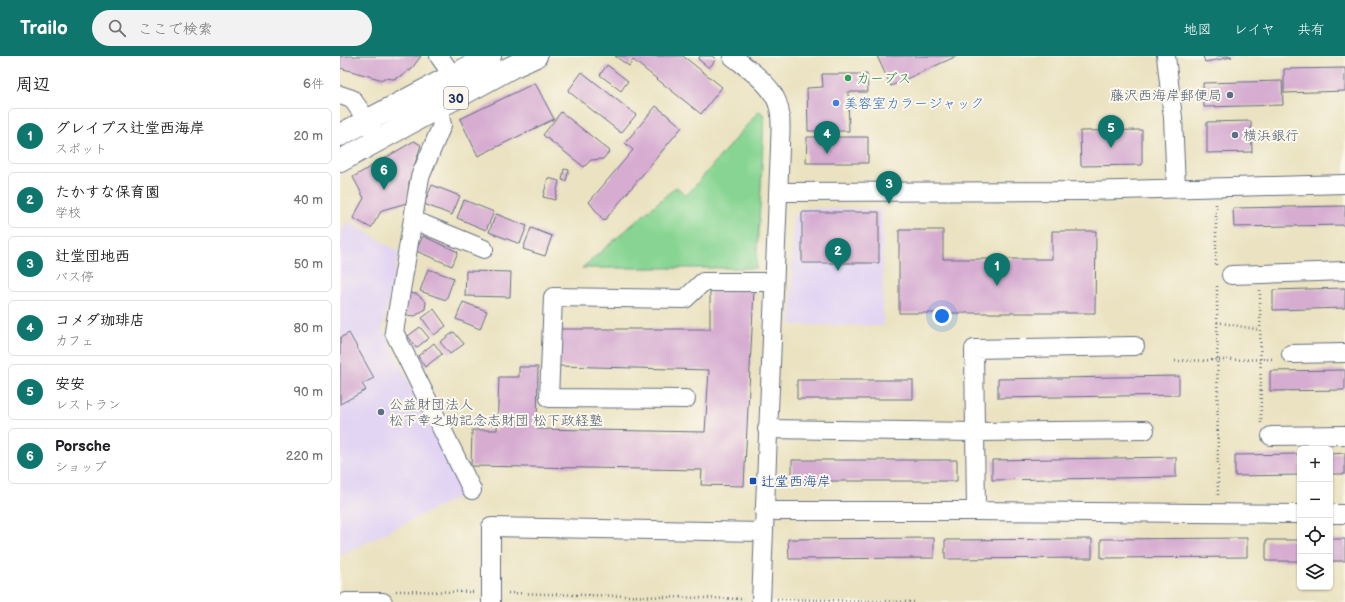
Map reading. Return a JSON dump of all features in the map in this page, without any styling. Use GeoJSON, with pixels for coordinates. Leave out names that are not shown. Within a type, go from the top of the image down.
{"type":"FeatureCollection","features":[{"type":"Feature","properties":{"kind":"main road","name":"30"},"geometry":{"type":"LineString","coordinates":[[340,161],[512,67],[536,56]]}},
{"type":"Feature","properties":{"kind":"main road","name":"30"},"geometry":{"type":"LineString","coordinates":[[340,135],[452,75],[478,58]]}},
{"type":"Feature","properties":{"kind":"street"},"geometry":{"type":"LineString","coordinates":[[439,56],[452,75]]}},
{"type":"Feature","properties":{"kind":"street"},"geometry":{"type":"LineString","coordinates":[[732,56],[769,89],[778,106],[780,117],[780,148],[760,601]]}},
{"type":"Feature","properties":{"kind":"street"},"geometry":{"type":"LineString","coordinates":[[1166,56],[1173,118],[1176,187]]}},
{"type":"Feature","properties":{"kind":"street"},"geometry":{"type":"LineString","coordinates":[[340,95],[352,99],[367,120],[376,142]]}},
{"type":"Feature","properties":{"kind":"street"},"geometry":{"type":"LineString","coordinates":[[438,108],[442,125],[420,177],[394,332],[472,490]]}},
{"type":"Feature","properties":{"kind":"street"},"geometry":{"type":"LineString","coordinates":[[778,192],[1076,191],[1176,187],[1345,184]]}},
{"type":"Feature","properties":{"kind":"street"},"geometry":{"type":"LineString","coordinates":[[413,220],[484,249]]}},
{"type":"Feature","properties":{"kind":"street"},"geometry":{"type":"LineString","coordinates":[[1221,274],[1345,271]]}},
{"type":"Feature","properties":{"kind":"street"},"geometry":{"type":"LineString","coordinates":[[686,399],[548,398],[553,297],[685,299],[702,282],[774,282]]}},
{"type":"Feature","properties":{"kind":"street"},"geometry":{"type":"LineString","coordinates":[[976,511],[974,349],[1135,346]]}},
{"type":"Feature","properties":{"kind":"street"},"geometry":{"type":"LineString","coordinates":[[1291,354],[1345,353]]}},
{"type":"Feature","properties":{"kind":"street"},"geometry":{"type":"LineString","coordinates":[[767,429],[975,432],[1145,430]]}},
{"type":"Feature","properties":{"kind":"street"},"geometry":{"type":"LineString","coordinates":[[1271,436],[1345,435]]}},
{"type":"Feature","properties":{"kind":"street"},"geometry":{"type":"LineString","coordinates":[[764,511],[1297,514]]}},
{"type":"Feature","properties":{"kind":"street"},"geometry":{"type":"LineString","coordinates":[[1333,514],[1345,514]]}},
{"type":"Feature","properties":{"kind":"street"},"geometry":{"type":"LineString","coordinates":[[491,597],[491,528],[763,532]]}},
{"type":"Feature","properties":{"kind":"street"},"geometry":{"type":"LineString","coordinates":[[346,602],[388,596]]}},
{"type":"Feature","properties":{"kind":"path"},"geometry":{"type":"LineString","coordinates":[[1216,186],[1221,274],[1217,322],[1218,513]]}},
{"type":"Feature","properties":{"kind":"path"},"geometry":{"type":"LineString","coordinates":[[1260,274],[1261,436],[1271,436]]}},
{"type":"Feature","properties":{"kind":"path"},"geometry":{"type":"LineString","coordinates":[[1217,322],[1260,330]]}},
{"type":"Feature","properties":{"kind":"path"},"geometry":{"type":"LineString","coordinates":[[1175,361],[1260,360],[1287,358],[1291,354]]}},
{"type":"Feature","properties":{"kind":"path"},"geometry":{"type":"LineString","coordinates":[[388,596],[915,602]]}},
{"type":"Feature","properties":{"kind":"shaded area"},"geometry":{"type":"Polygon","coordinates":[[[807,208],[883,209],[883,326],[791,325],[793,218],[796,214],[807,208]]]}},
{"type":"Feature","properties":{"kind":"shaded area","name":"公益財団法人 松下幸之助記念志財団 松下政経塾"},"geometry":{"type":"Polygon","coordinates":[[[348,221],[399,252],[382,329],[464,494],[340,556],[340,232],[348,221]]]}},
{"type":"Feature","properties":{"kind":"green space"},"geometry":{"type":"Polygon","coordinates":[[[759,111],[764,115],[756,268],[582,268],[676,187],[687,195],[759,111]]]}},
{"type":"Feature","properties":{"kind":"building"},"geometry":{"type":"Polygon","coordinates":[[[340,56],[421,56],[410,71],[408,70],[405,74],[394,79],[383,78],[383,80],[340,68],[340,56]]]}},
{"type":"Feature","properties":{"kind":"building"},"geometry":{"type":"Polygon","coordinates":[[[615,56],[683,56],[722,87],[701,114],[633,60],[629,66],[615,56]]]}},
{"type":"Feature","properties":{"kind":"building"},"geometry":{"type":"Polygon","coordinates":[[[700,56],[712,56],[716,59],[709,68],[698,59],[700,56]]]}},
{"type":"Feature","properties":{"kind":"building"},"geometry":{"type":"Polygon","coordinates":[[[877,56],[957,56],[891,86],[877,56]]]}},
{"type":"Feature","properties":{"kind":"building"},"geometry":{"type":"Polygon","coordinates":[[[1203,56],[1231,56],[1232,57],[1205,62],[1203,56]]]}},
{"type":"Feature","properties":{"kind":"building"},"geometry":{"type":"Polygon","coordinates":[[[607,65],[628,81],[621,91],[600,75],[607,65]]]}},
{"type":"Feature","properties":{"kind":"building"},"geometry":{"type":"Polygon","coordinates":[[[1345,68],[1345,91],[1284,93],[1284,69],[1345,68]]]}},
{"type":"Feature","properties":{"kind":"building"},"geometry":{"type":"Polygon","coordinates":[[[582,72],[636,115],[621,133],[568,91],[582,72]]]}},
{"type":"Feature","properties":{"kind":"building"},"geometry":{"type":"Polygon","coordinates":[[[822,74],[867,74],[868,92],[848,92],[849,131],[808,131],[807,88],[823,87],[822,74]]]}},
{"type":"Feature","properties":{"kind":"building"},"geometry":{"type":"Polygon","coordinates":[[[1282,81],[1283,105],[1204,107],[1203,83],[1282,81]]]}},
{"type":"Feature","properties":{"kind":"building"},"geometry":{"type":"Polygon","coordinates":[[[535,83],[554,119],[478,156],[460,119],[535,83]]]}},
{"type":"Feature","properties":{"kind":"building"},"geometry":{"type":"Polygon","coordinates":[[[656,106],[682,127],[604,221],[589,202],[633,150],[625,143],[656,106]]]}},
{"type":"Feature","properties":{"kind":"building"},"geometry":{"type":"Polygon","coordinates":[[[561,112],[610,151],[603,159],[591,160],[584,167],[543,135],[561,112]]]}},
{"type":"Feature","properties":{"kind":"building"},"geometry":{"type":"Polygon","coordinates":[[[1251,121],[1252,152],[1207,153],[1207,122],[1251,121]]]}},
{"type":"Feature","properties":{"kind":"building"},"geometry":{"type":"Polygon","coordinates":[[[1142,130],[1142,165],[1081,166],[1080,131],[1142,130]]]}},
{"type":"Feature","properties":{"kind":"building"},"geometry":{"type":"Polygon","coordinates":[[[807,137],[868,137],[868,163],[806,163],[807,137]]]}},
{"type":"Feature","properties":{"kind":"building"},"geometry":{"type":"Polygon","coordinates":[[[414,141],[421,145],[409,182],[407,203],[382,210],[371,228],[353,218],[364,198],[353,177],[414,141]]]}},
{"type":"Feature","properties":{"kind":"building"},"geometry":{"type":"Polygon","coordinates":[[[564,169],[569,170],[566,181],[562,180],[564,169]]]}},
{"type":"Feature","properties":{"kind":"building"},"geometry":{"type":"Polygon","coordinates":[[[548,178],[559,181],[555,200],[543,197],[548,178]]]}},
{"type":"Feature","properties":{"kind":"building"},"geometry":{"type":"Polygon","coordinates":[[[432,185],[460,196],[452,215],[424,204],[432,185]]]}},
{"type":"Feature","properties":{"kind":"building"},"geometry":{"type":"Polygon","coordinates":[[[464,200],[494,212],[486,230],[457,218],[464,200]]]}},
{"type":"Feature","properties":{"kind":"building"},"geometry":{"type":"Polygon","coordinates":[[[1345,206],[1345,225],[1234,227],[1233,208],[1345,206]]]}},
{"type":"Feature","properties":{"kind":"building"},"geometry":{"type":"Polygon","coordinates":[[[802,212],[879,212],[879,263],[802,263],[802,212]]]}},
{"type":"Feature","properties":{"kind":"building"},"geometry":{"type":"Polygon","coordinates":[[[496,214],[527,226],[520,244],[489,232],[496,214]]]}},
{"type":"Feature","properties":{"kind":"building"},"geometry":{"type":"Polygon","coordinates":[[[531,228],[552,236],[545,256],[523,249],[531,228]]]}},
{"type":"Feature","properties":{"kind":"building"},"geometry":{"type":"Polygon","coordinates":[[[899,230],[943,230],[943,259],[1052,259],[1052,231],[1096,231],[1095,313],[899,313],[899,230]]]}},
{"type":"Feature","properties":{"kind":"building"},"geometry":{"type":"Polygon","coordinates":[[[423,236],[458,252],[452,266],[416,251],[423,236]]]}},
{"type":"Feature","properties":{"kind":"building"},"geometry":{"type":"Polygon","coordinates":[[[428,269],[454,278],[446,300],[420,291],[428,269]]]}},
{"type":"Feature","properties":{"kind":"building"},"geometry":{"type":"Polygon","coordinates":[[[466,271],[511,272],[510,297],[465,296],[466,271]]]}},
{"type":"Feature","properties":{"kind":"building"},"geometry":{"type":"Polygon","coordinates":[[[1345,288],[1345,308],[1273,310],[1273,290],[1345,288]]]}},
{"type":"Feature","properties":{"kind":"building"},"geometry":{"type":"Polygon","coordinates":[[[710,289],[754,290],[744,486],[701,485],[702,470],[471,466],[472,430],[497,430],[499,377],[519,377],[519,367],[538,367],[537,429],[705,432],[709,370],[558,366],[559,329],[710,329],[710,289]]]}},
{"type":"Feature","properties":{"kind":"building"},"geometry":{"type":"Polygon","coordinates":[[[407,293],[417,294],[426,302],[425,309],[415,316],[405,315],[407,293]]]}},
{"type":"Feature","properties":{"kind":"building"},"geometry":{"type":"Polygon","coordinates":[[[463,302],[487,311],[480,329],[456,319],[463,302]]]}},
{"type":"Feature","properties":{"kind":"building"},"geometry":{"type":"Polygon","coordinates":[[[434,309],[446,326],[434,335],[422,318],[434,309]]]}},
{"type":"Feature","properties":{"kind":"building"},"geometry":{"type":"Polygon","coordinates":[[[420,327],[429,338],[416,348],[408,336],[420,327]]]}},
{"type":"Feature","properties":{"kind":"building"},"geometry":{"type":"Polygon","coordinates":[[[454,332],[464,344],[450,354],[440,342],[454,332]]]}},
{"type":"Feature","properties":{"kind":"building"},"geometry":{"type":"Polygon","coordinates":[[[349,333],[374,378],[362,384],[366,390],[340,404],[340,338],[349,333]]]}},
{"type":"Feature","properties":{"kind":"building"},"geometry":{"type":"Polygon","coordinates":[[[434,343],[442,354],[425,367],[418,356],[434,343]]]}},
{"type":"Feature","properties":{"kind":"building"},"geometry":{"type":"Polygon","coordinates":[[[1345,370],[1345,390],[1270,391],[1270,371],[1345,370]]]}},
{"type":"Feature","properties":{"kind":"building"},"geometry":{"type":"Polygon","coordinates":[[[1179,376],[1179,395],[998,398],[998,379],[1179,376]]]}},
{"type":"Feature","properties":{"kind":"building"},"geometry":{"type":"Polygon","coordinates":[[[797,380],[913,380],[913,399],[797,399],[797,380]]]}},
{"type":"Feature","properties":{"kind":"building"},"geometry":{"type":"Polygon","coordinates":[[[1345,453],[1345,474],[1333,474],[1333,454],[1345,453]]]}},
{"type":"Feature","properties":{"kind":"building"},"geometry":{"type":"Polygon","coordinates":[[[1297,454],[1297,475],[1235,476],[1235,455],[1297,454]]]}},
{"type":"Feature","properties":{"kind":"building"},"geometry":{"type":"Polygon","coordinates":[[[1176,457],[1176,477],[992,480],[992,460],[1176,457]]]}},
{"type":"Feature","properties":{"kind":"building"},"geometry":{"type":"Polygon","coordinates":[[[792,460],[957,460],[957,481],[792,481],[792,460]]]}},
{"type":"Feature","properties":{"kind":"building"},"geometry":{"type":"Polygon","coordinates":[[[934,538],[934,558],[789,559],[788,539],[934,538]]]}},
{"type":"Feature","properties":{"kind":"building"},"geometry":{"type":"Polygon","coordinates":[[[1247,538],[1247,557],[1101,558],[1101,539],[1247,538]]]}},
{"type":"Feature","properties":{"kind":"building"},"geometry":{"type":"Polygon","coordinates":[[[1092,539],[1092,558],[945,559],[945,540],[1092,539]]]}},
{"type":"Feature","properties":{"kind":"building"},"geometry":{"type":"Polygon","coordinates":[[[1333,539],[1345,539],[1345,561],[1333,561],[1333,539]]]}},
{"type":"Feature","properties":{"kind":"building"},"geometry":{"type":"Polygon","coordinates":[[[1266,540],[1297,540],[1297,561],[1266,561],[1266,540]]]}},
{"type":"Feature","properties":{"kind":"place","name":"カーブス"},"geometry":{"type":"Point","coordinates":[848,78]}},
{"type":"Feature","properties":{"kind":"place","name":"藤沢西海岸郵便局"},"geometry":{"type":"Point","coordinates":[1230,95]}},
{"type":"Feature","properties":{"kind":"place","name":"美容室カラージャック"},"geometry":{"type":"Point","coordinates":[836,103]}},
{"type":"Feature","properties":{"kind":"place","name":"横浜銀行"},"geometry":{"type":"Point","coordinates":[1235,135]}},
{"type":"Feature","properties":{"kind":"place","name":"安安"},"geometry":{"type":"Point","coordinates":[1111,148]}},
{"type":"Feature","properties":{"kind":"place","name":"コメダ珈琲店"},"geometry":{"type":"Point","coordinates":[827,154]}},
{"type":"Feature","properties":{"kind":"place","name":"Porsche"},"geometry":{"type":"Point","coordinates":[384,190]}},
{"type":"Feature","properties":{"kind":"place","name":"辻堂団地西"},"geometry":{"type":"Point","coordinates":[889,204]}},
{"type":"Feature","properties":{"kind":"place","name":"たかすな保育園"},"geometry":{"type":"Point","coordinates":[838,271]}},
{"type":"Feature","properties":{"kind":"place","name":"グレイプス辻堂西海岸"},"geometry":{"type":"Point","coordinates":[997,286]}},
{"type":"Feature","properties":{"kind":"place","name":"公益財団法人 松下幸之助記念志財団 松下政経塾"},"geometry":{"type":"Point","coordinates":[381,412]}},
{"type":"Feature","properties":{"kind":"place","name":"辻堂西海岸"},"geometry":{"type":"Point","coordinates":[753,481]}}]}
